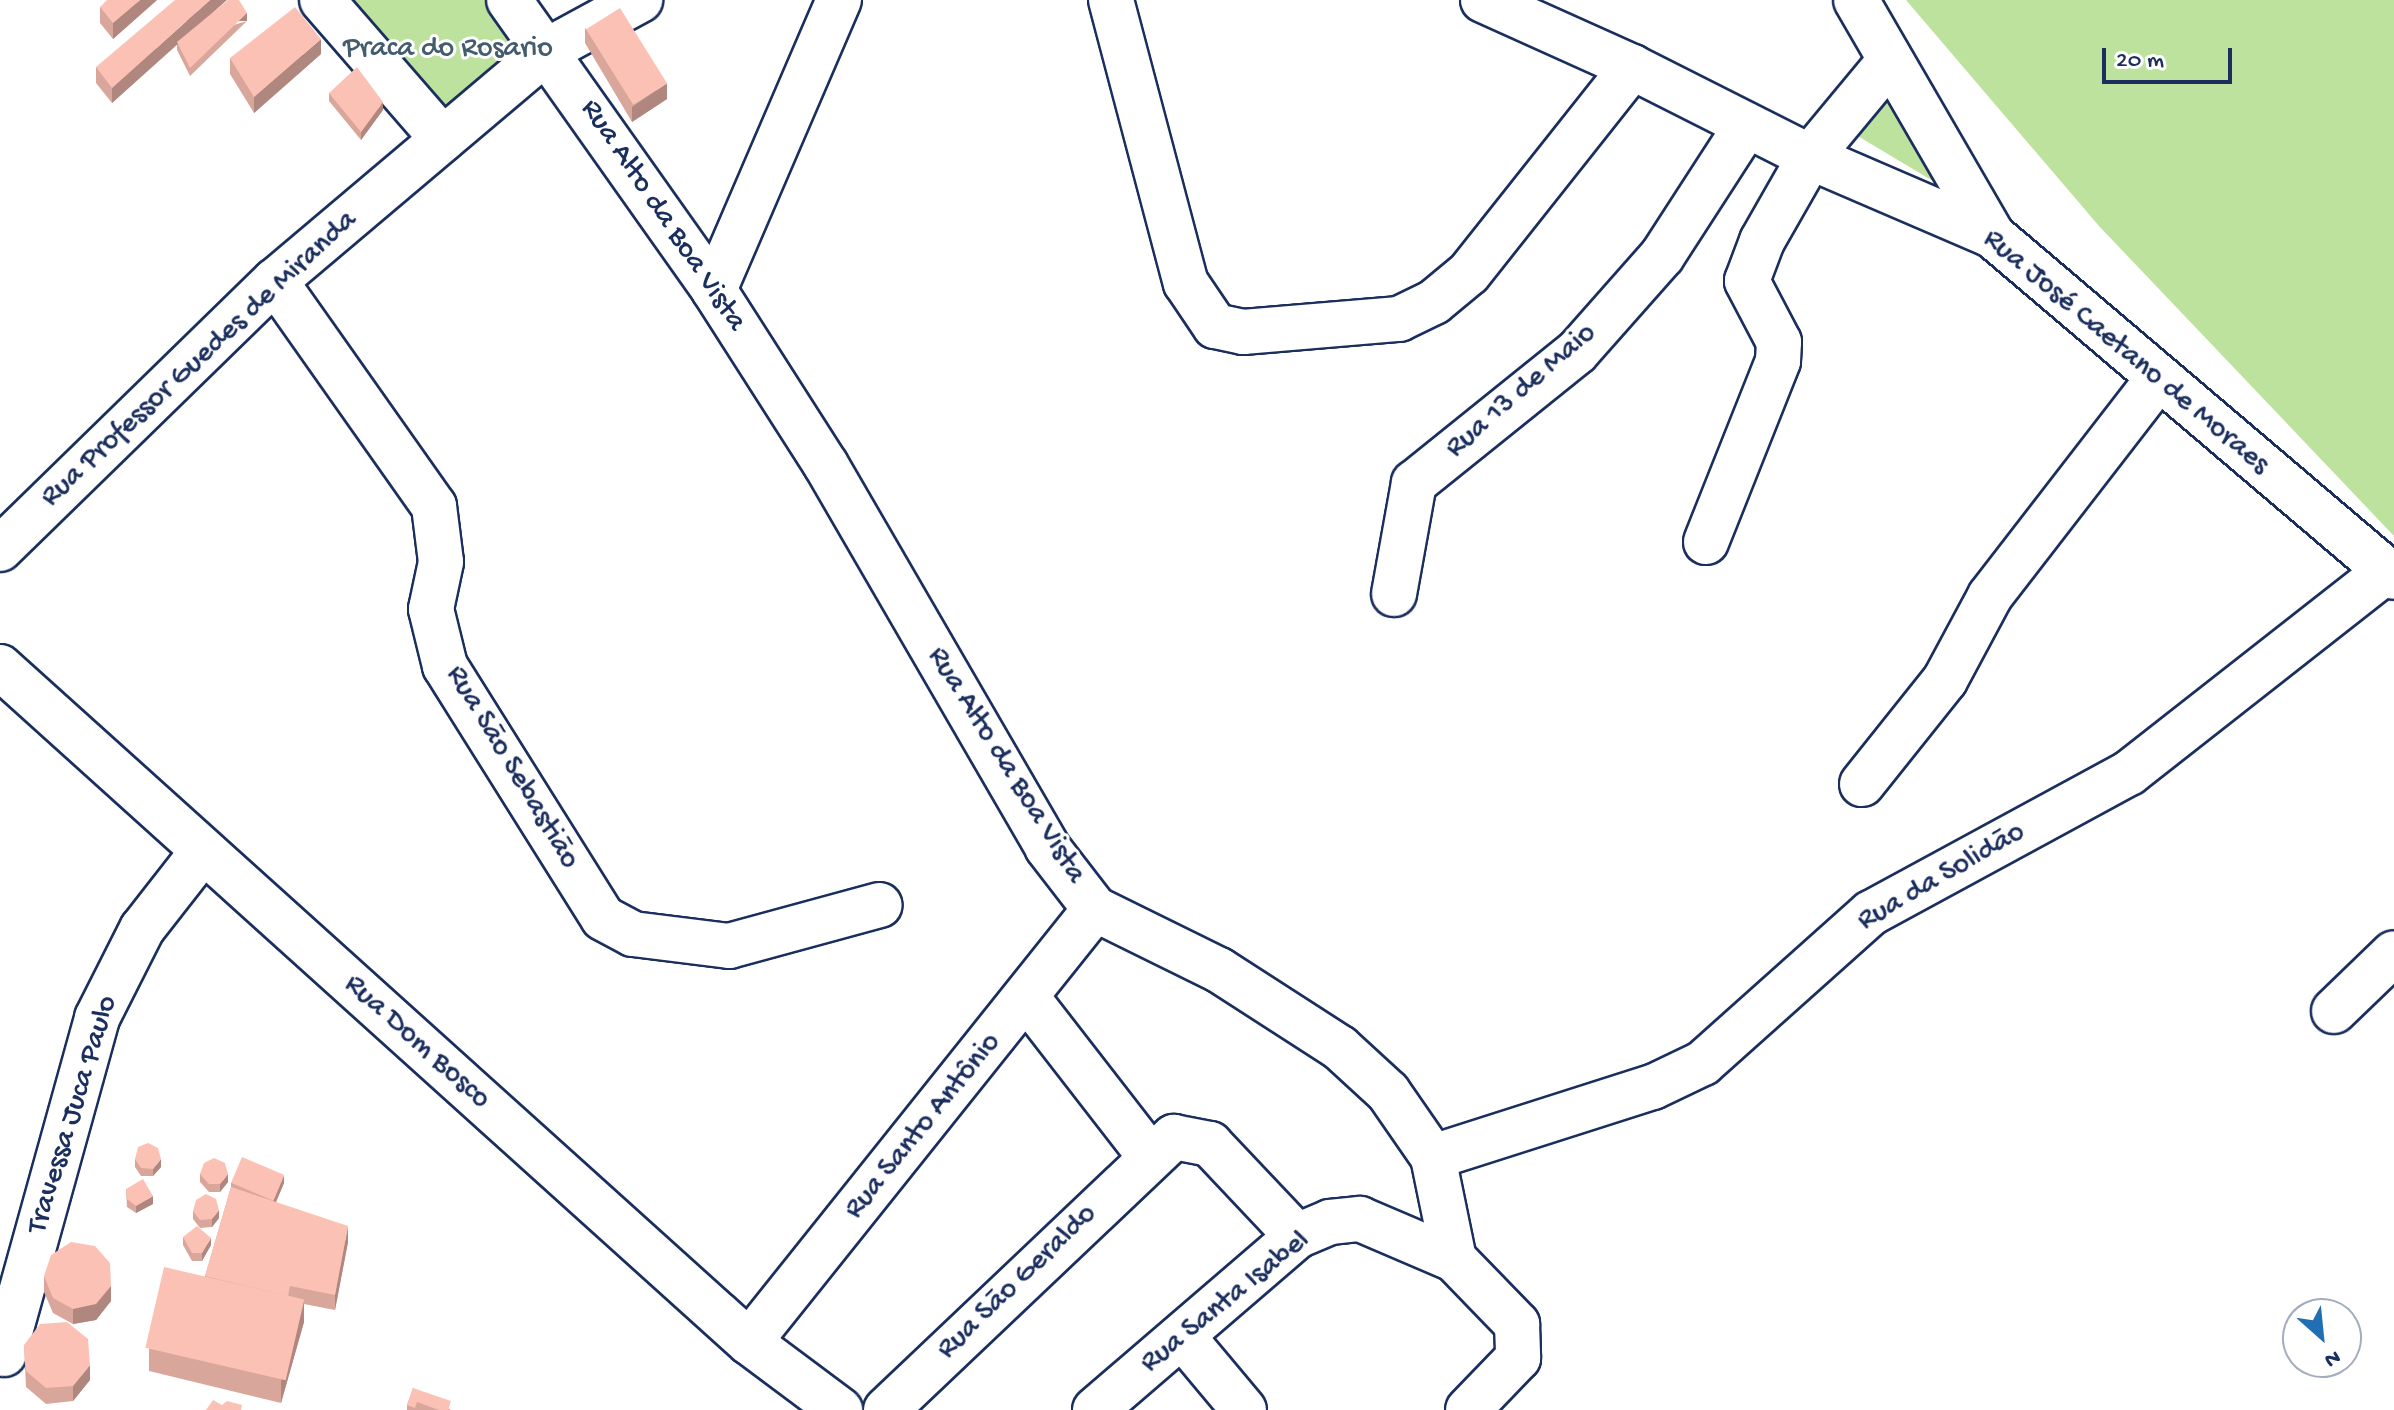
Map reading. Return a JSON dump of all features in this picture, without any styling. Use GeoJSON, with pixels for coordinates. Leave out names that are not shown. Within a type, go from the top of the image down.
{"type":"FeatureCollection","features":[{"type":"Feature","properties":{"kind":"street"},"geometry":{"type":"LineString","coordinates":[[322,0],[443,139]]}},
{"type":"Feature","properties":{"kind":"street","name":"Rua Alto da Boa Vista"},"geometry":{"type":"LineString","coordinates":[[509,0],[548,50],[714,290],[826,465],[1047,847],[1095,909],[1219,970],[1340,1048],[1388,1092],[1433,1157],[1454,1259]]}},
{"type":"Feature","properties":{"kind":"street","name":"Rua Professor Guedes de Miranda"},"geometry":{"type":"LineString","coordinates":[[0,549],[275,281],[548,50],[640,0]]}},
{"type":"Feature","properties":{"kind":"street"},"geometry":{"type":"LineString","coordinates":[[714,290],[839,0]]}},
{"type":"Feature","properties":{"kind":"street"},"geometry":{"type":"LineString","coordinates":[[1111,0],[1186,283],[1215,326],[1243,332],[1399,319],[1434,302],[1469,273],[1632,67]]}},
{"type":"Feature","properties":{"kind":"street","name":"Rua José Caetano de Moraes"},"geometry":{"type":"LineString","coordinates":[[1483,0],[1525,9],[1746,126],[1993,236],[2157,380],[2391,574]]}},
{"type":"Feature","properties":{"kind":"street"},"geometry":{"type":"LineString","coordinates":[[1856,0],[1889,62],[1993,236]]}},
{"type":"Feature","properties":{"kind":"street"},"geometry":{"type":"LineString","coordinates":[[1706,542],[1778,361],[1779,342],[1747,281],[1762,241],[1810,157],[1889,62]]}},
{"type":"Feature","properties":{"kind":"street","name":"Rua 13 de Maio"},"geometry":{"type":"LineString","coordinates":[[1394,594],[1414,483],[1577,352],[1662,256],[1746,126]]}},
{"type":"Feature","properties":{"kind":"street","name":"Rua São Sebastião"},"geometry":{"type":"LineString","coordinates":[[275,281],[434,506],[441,562],[431,609],[445,666],[603,918],[633,934],[729,946],[880,905]]}},
{"type":"Feature","properties":{"kind":"street"},"geometry":{"type":"LineString","coordinates":[[1862,784],[1945,680],[1990,596],[2157,380]]}},
{"type":"Feature","properties":{"kind":"street","name":"Rua da Solidão"},"geometry":{"type":"LineString","coordinates":[[1433,1157],[1653,1087],[1703,1063],[1871,913],[2129,773],[2391,574]]}},
{"type":"Feature","properties":{"kind":"street","name":"Rua Dom Bosco"},"geometry":{"type":"LineString","coordinates":[[0,667],[749,1342],[840,1410]]}},
{"type":"Feature","properties":{"kind":"street","name":"Travessa Juca Paulo"},"geometry":{"type":"LineString","coordinates":[[4,1354],[97,1018],[142,929],[203,851]]}},
{"type":"Feature","properties":{"kind":"street","name":"Rua Santo Antônio"},"geometry":{"type":"LineString","coordinates":[[749,1342],[1028,999],[1095,909]]}},
{"type":"Feature","properties":{"kind":"street"},"geometry":{"type":"LineString","coordinates":[[2334,1011],[2394,953]]}},
{"type":"Feature","properties":{"kind":"street"},"geometry":{"type":"LineString","coordinates":[[1028,999],[1150,1156]]}},
{"type":"Feature","properties":{"kind":"street","name":"Rua São Geraldo"},"geometry":{"type":"LineString","coordinates":[[886,1410],[1150,1156],[1174,1137],[1210,1144],[1297,1236]]}},
{"type":"Feature","properties":{"kind":"street","name":"Rua Santa Isabel"},"geometry":{"type":"LineString","coordinates":[[1095,1410],[1297,1236],[1330,1222],[1360,1219],[1454,1259]]}},
{"type":"Feature","properties":{"kind":"street"},"geometry":{"type":"LineString","coordinates":[[1454,1259],[1517,1324],[1518,1358],[1468,1410]]}},
{"type":"Feature","properties":{"kind":"street"},"geometry":{"type":"LineString","coordinates":[[1183,1337],[1244,1410]]}},
{"type":"Feature","properties":{"kind":"green space","name":"Praca do Rosario"},"geometry":{"type":"Polygon","coordinates":[[[339,0],[496,0],[535,44],[442,120],[339,0]]]}},
{"type":"Feature","properties":{"kind":"green space"},"geometry":{"type":"Polygon","coordinates":[[[1906,0],[2394,0],[2394,536],[2099,226],[1906,0]]]}},
{"type":"Feature","properties":{"kind":"green space"},"geometry":{"type":"Polygon","coordinates":[[[1889,77],[1943,187],[1841,126],[1889,77]]]}},
{"type":"Feature","properties":{"kind":"building"},"geometry":{"type":"Polygon","coordinates":[[[107,0],[140,0],[113,23],[100,7],[107,0]]]}},
{"type":"Feature","properties":{"kind":"building"},"geometry":{"type":"Polygon","coordinates":[[[175,0],[210,0],[112,88],[96,67],[175,0]]]}},
{"type":"Feature","properties":{"kind":"building"},"geometry":{"type":"Polygon","coordinates":[[[228,0],[239,0],[247,13],[190,68],[177,42],[228,0]]]}},
{"type":"Feature","properties":{"kind":"building"},"geometry":{"type":"Polygon","coordinates":[[[295,7],[321,39],[254,97],[230,58],[295,7]]]}},
{"type":"Feature","properties":{"kind":"building"},"geometry":{"type":"Polygon","coordinates":[[[620,8],[667,83],[633,105],[586,29],[620,8]]]}},
{"type":"Feature","properties":{"kind":"building"},"geometry":{"type":"Polygon","coordinates":[[[357,67],[383,102],[361,132],[329,93],[357,67]]]}},
{"type":"Feature","properties":{"kind":"building"},"geometry":{"type":"Polygon","coordinates":[[[148,1143],[158,1148],[161,1159],[153,1169],[141,1168],[135,1159],[138,1147],[148,1143]]]}},
{"type":"Feature","properties":{"kind":"building"},"geometry":{"type":"Polygon","coordinates":[[[242,1157],[284,1175],[273,1201],[231,1183],[242,1157]]]}},
{"type":"Feature","properties":{"kind":"building"},"geometry":{"type":"Polygon","coordinates":[[[214,1158],[225,1163],[228,1174],[220,1184],[209,1184],[200,1174],[204,1163],[214,1158]]]}},
{"type":"Feature","properties":{"kind":"building"},"geometry":{"type":"Polygon","coordinates":[[[143,1179],[153,1196],[136,1206],[127,1199],[126,1189],[143,1179]]]}},
{"type":"Feature","properties":{"kind":"building"},"geometry":{"type":"Polygon","coordinates":[[[231,1187],[348,1226],[335,1295],[290,1286],[288,1296],[205,1276],[231,1187]]]}},
{"type":"Feature","properties":{"kind":"building"},"geometry":{"type":"Polygon","coordinates":[[[206,1194],[216,1199],[219,1210],[212,1219],[200,1220],[193,1211],[196,1200],[206,1194]]]}},
{"type":"Feature","properties":{"kind":"building"},"geometry":{"type":"Polygon","coordinates":[[[197,1226],[211,1238],[202,1253],[192,1253],[183,1237],[197,1226]]]}},
{"type":"Feature","properties":{"kind":"building"},"geometry":{"type":"Polygon","coordinates":[[[71,1242],[95,1246],[110,1263],[111,1286],[96,1304],[73,1309],[53,1298],[44,1276],[51,1255],[71,1242]]]}},
{"type":"Feature","properties":{"kind":"building"},"geometry":{"type":"Polygon","coordinates":[[[164,1267],[304,1299],[286,1380],[145,1348],[164,1267]]]}},
{"type":"Feature","properties":{"kind":"building"},"geometry":{"type":"Polygon","coordinates":[[[67,1322],[88,1339],[90,1365],[73,1386],[46,1388],[26,1371],[24,1345],[40,1324],[67,1322]]]}},
{"type":"Feature","properties":{"kind":"building"},"geometry":{"type":"Polygon","coordinates":[[[413,1388],[451,1401],[448,1410],[417,1402],[415,1408],[407,1405],[413,1388]]]}},
{"type":"Feature","properties":{"kind":"building"},"geometry":{"type":"Polygon","coordinates":[[[213,1400],[222,1405],[227,1401],[242,1405],[241,1410],[206,1410],[213,1400]]]}}]}
